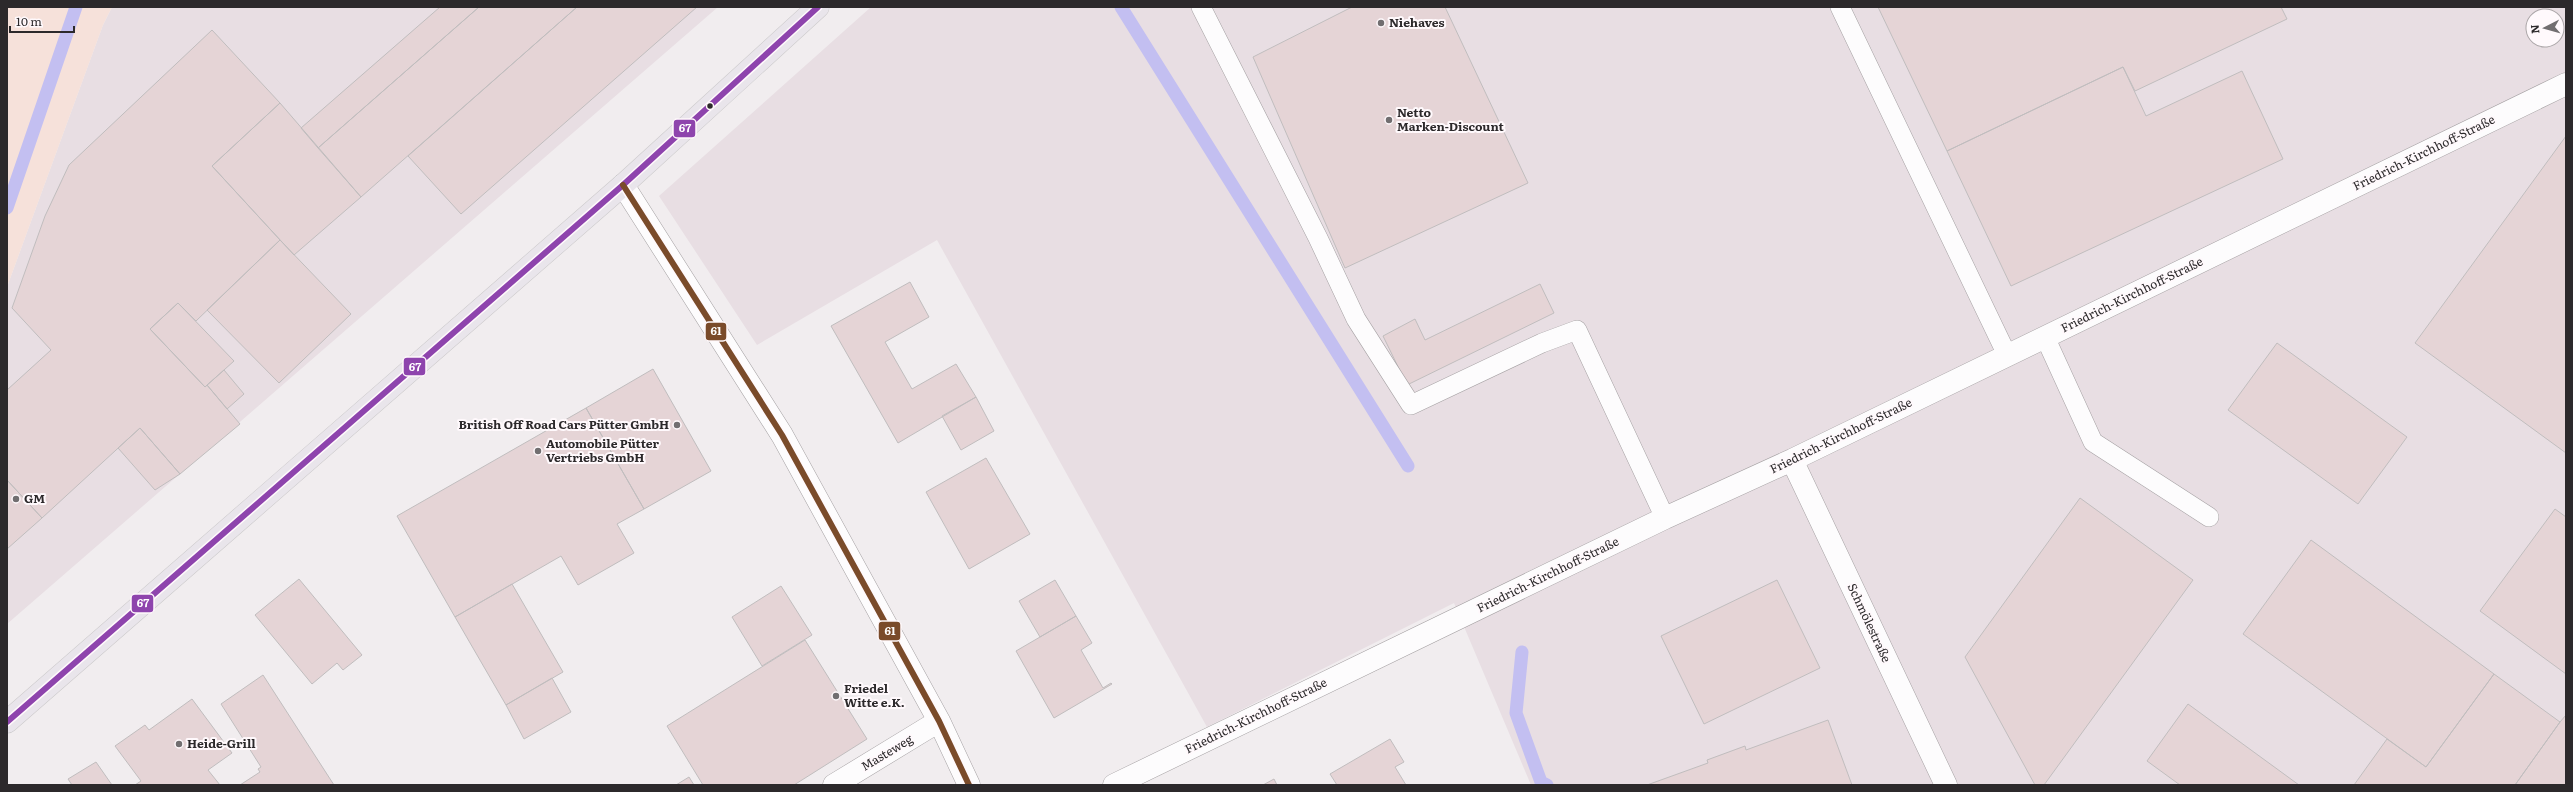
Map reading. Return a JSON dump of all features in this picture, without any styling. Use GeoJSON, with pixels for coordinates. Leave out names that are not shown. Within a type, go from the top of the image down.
{"type":"FeatureCollection","features":[{"type":"Feature","properties":{"kind":"main road"},"geometry":{"type":"LineString","coordinates":[[7,722],[623,185],[818,7]]}},
{"type":"Feature","properties":{"kind":"street","name":"Friedrich-Kirchhoff-Straße"},"geometry":{"type":"LineString","coordinates":[[1114,785],[1666,518],[1792,460],[2566,84]]}},
{"type":"Feature","properties":{"kind":"street"},"geometry":{"type":"LineString","coordinates":[[623,185],[782,435],[939,721],[969,785]]}},
{"type":"Feature","properties":{"kind":"street","name":"Schmölestraße"},"geometry":{"type":"LineString","coordinates":[[1792,460],[1946,785]]}},
{"type":"Feature","properties":{"kind":"street","name":"Masteweg"},"geometry":{"type":"LineString","coordinates":[[834,785],[939,721]]}},
{"type":"Feature","properties":{"kind":"lane"},"geometry":{"type":"LineString","coordinates":[[1201,7],[1318,238],[1356,319],[1411,404],[1542,344],[1577,330],[1666,518]]}},
{"type":"Feature","properties":{"kind":"lane"},"geometry":{"type":"LineString","coordinates":[[1840,7],[2007,355]]}},
{"type":"Feature","properties":{"kind":"lane"},"geometry":{"type":"LineString","coordinates":[[2045,337],[2093,442],[2210,517]]}},
{"type":"Feature","properties":{"kind":"shaded area"},"geometry":{"type":"Polygon","coordinates":[[[7,7],[112,7],[103,25],[7,287],[7,7]]]}},
{"type":"Feature","properties":{"kind":"shaded area"},"geometry":{"type":"Polygon","coordinates":[[[112,7],[718,7],[7,624],[7,287],[103,25],[112,7]]]}},
{"type":"Feature","properties":{"kind":"shaded area"},"geometry":{"type":"Polygon","coordinates":[[[871,7],[2566,7],[2566,785],[1531,785],[1454,603],[1207,727],[937,240],[757,345],[659,196],[871,7]]]}},
{"type":"Feature","properties":{"kind":"building"},"geometry":{"type":"Polygon","coordinates":[[[440,7],[479,7],[318,148],[301,128],[440,7]]]}},
{"type":"Feature","properties":{"kind":"building"},"geometry":{"type":"Polygon","coordinates":[[[479,7],[577,7],[361,197],[318,148],[479,7]]]}},
{"type":"Feature","properties":{"kind":"building"},"geometry":{"type":"Polygon","coordinates":[[[577,7],[697,7],[461,214],[408,156],[577,7]]]}},
{"type":"Feature","properties":{"kind":"building","name":"Netto Marken-Discount"},"geometry":{"type":"Polygon","coordinates":[[[1352,7],[1445,7],[1528,183],[1345,268],[1253,57],[1352,7]]]}},
{"type":"Feature","properties":{"kind":"building"},"geometry":{"type":"Polygon","coordinates":[[[1878,7],[2281,7],[2287,19],[2135,91],[2123,67],[1947,151],[1878,7]]]}},
{"type":"Feature","properties":{"kind":"building"},"geometry":{"type":"Polygon","coordinates":[[[212,30],[280,103],[212,166],[280,240],[196,321],[178,303],[150,329],[205,387],[207,385],[240,424],[180,474],[140,428],[42,518],[7,480],[7,390],[51,350],[12,308],[45,216],[69,165],[212,30]]]}},
{"type":"Feature","properties":{"kind":"building"},"geometry":{"type":"Polygon","coordinates":[[[2123,67],[2146,116],[2242,71],[2283,159],[2011,286],[1947,151],[2123,67]]]}},
{"type":"Feature","properties":{"kind":"building"},"geometry":{"type":"Polygon","coordinates":[[[280,103],[361,197],[294,255],[212,166],[280,103]]]}},
{"type":"Feature","properties":{"kind":"building"},"geometry":{"type":"Polygon","coordinates":[[[2566,136],[2566,453],[2415,343],[2566,136]]]}},
{"type":"Feature","properties":{"kind":"building"},"geometry":{"type":"Polygon","coordinates":[[[280,240],[351,314],[279,383],[207,310],[280,240]]]}},
{"type":"Feature","properties":{"kind":"building"},"geometry":{"type":"Polygon","coordinates":[[[910,282],[929,317],[885,342],[912,389],[956,364],[976,397],[898,443],[831,326],[910,282]]]}},
{"type":"Feature","properties":{"kind":"building"},"geometry":{"type":"Polygon","coordinates":[[[1540,284],[1554,313],[1407,385],[1383,336],[1415,319],[1425,340],[1540,284]]]}},
{"type":"Feature","properties":{"kind":"building"},"geometry":{"type":"Polygon","coordinates":[[[178,303],[234,361],[205,387],[150,329],[178,303]]]}},
{"type":"Feature","properties":{"kind":"building"},"geometry":{"type":"Polygon","coordinates":[[[2277,343],[2407,437],[2358,504],[2228,410],[2277,343]]]}},
{"type":"Feature","properties":{"kind":"building"},"geometry":{"type":"Polygon","coordinates":[[[653,369],[711,471],[644,509],[586,408],[653,369]]]}},
{"type":"Feature","properties":{"kind":"building"},"geometry":{"type":"Polygon","coordinates":[[[224,370],[244,394],[227,409],[207,385],[224,370]]]}},
{"type":"Feature","properties":{"kind":"building"},"geometry":{"type":"Polygon","coordinates":[[[976,397],[994,431],[961,450],[942,416],[976,397]]]}},
{"type":"Feature","properties":{"kind":"building"},"geometry":{"type":"Polygon","coordinates":[[[586,408],[644,509],[617,524],[634,553],[578,585],[561,556],[455,617],[397,516],[586,408]]]}},
{"type":"Feature","properties":{"kind":"building"},"geometry":{"type":"Polygon","coordinates":[[[140,428],[180,474],[155,490],[118,448],[140,428]]]}},
{"type":"Feature","properties":{"kind":"building"},"geometry":{"type":"Polygon","coordinates":[[[986,458],[1030,534],[969,569],[926,492],[986,458]]]}},
{"type":"Feature","properties":{"kind":"building","name":"GM"},"geometry":{"type":"Polygon","coordinates":[[[7,480],[42,518],[7,549],[7,480]]]}},
{"type":"Feature","properties":{"kind":"building"},"geometry":{"type":"Polygon","coordinates":[[[2080,498],[2193,580],[2044,785],[2035,785],[1965,657],[2080,498]]]}},
{"type":"Feature","properties":{"kind":"building"},"geometry":{"type":"Polygon","coordinates":[[[2555,509],[2566,517],[2566,674],[2480,611],[2555,509]]]}},
{"type":"Feature","properties":{"kind":"building"},"geometry":{"type":"Polygon","coordinates":[[[2311,540],[2494,674],[2426,767],[2243,634],[2311,540]]]}},
{"type":"Feature","properties":{"kind":"building"},"geometry":{"type":"Polygon","coordinates":[[[299,579],[362,655],[343,670],[337,663],[312,684],[255,615],[299,579]]]}},
{"type":"Feature","properties":{"kind":"building"},"geometry":{"type":"Polygon","coordinates":[[[1055,580],[1076,616],[1040,637],[1019,601],[1055,580]]]}},
{"type":"Feature","properties":{"kind":"building"},"geometry":{"type":"Polygon","coordinates":[[[1777,580],[1820,668],[1704,724],[1661,636],[1777,580]]]}},
{"type":"Feature","properties":{"kind":"building"},"geometry":{"type":"Polygon","coordinates":[[[512,584],[563,672],[506,705],[455,617],[512,584]]]}},
{"type":"Feature","properties":{"kind":"building"},"geometry":{"type":"Polygon","coordinates":[[[781,586],[812,635],[762,666],[732,617],[781,586]]]}},
{"type":"Feature","properties":{"kind":"building"},"geometry":{"type":"Polygon","coordinates":[[[1076,616],[1092,643],[1081,650],[1103,688],[1111,683],[1112,684],[1054,718],[1016,651],[1076,616]]]}},
{"type":"Feature","properties":{"kind":"building"},"geometry":{"type":"Polygon","coordinates":[[[805,640],[867,739],[794,785],[703,785],[667,726],[805,640]]]}},
{"type":"Feature","properties":{"kind":"building"},"geometry":{"type":"Polygon","coordinates":[[[2494,674],[2560,722],[2515,785],[2354,785],[2387,739],[2426,767],[2494,674]]]}},
{"type":"Feature","properties":{"kind":"building"},"geometry":{"type":"Polygon","coordinates":[[[263,675],[334,785],[240,785],[260,772],[258,769],[261,767],[221,704],[263,675]]]}},
{"type":"Feature","properties":{"kind":"building"},"geometry":{"type":"Polygon","coordinates":[[[552,678],[571,712],[524,739],[506,705],[552,678]]]}},
{"type":"Feature","properties":{"kind":"building"},"geometry":{"type":"Polygon","coordinates":[[[192,699],[232,753],[208,770],[220,785],[135,785],[141,781],[115,746],[145,725],[149,730],[192,699]]]}},
{"type":"Feature","properties":{"kind":"building"},"geometry":{"type":"Polygon","coordinates":[[[2188,704],[2299,785],[2180,785],[2147,761],[2188,704]]]}},
{"type":"Feature","properties":{"kind":"building"},"geometry":{"type":"Polygon","coordinates":[[[2566,715],[2566,785],[2515,785],[2560,722],[2566,715]]]}},
{"type":"Feature","properties":{"kind":"building"},"geometry":{"type":"Polygon","coordinates":[[[1828,720],[1852,785],[1647,785],[1708,763],[1707,760],[1745,746],[1746,750],[1828,720]]]}},
{"type":"Feature","properties":{"kind":"building"},"geometry":{"type":"Polygon","coordinates":[[[1390,739],[1404,762],[1395,767],[1406,785],[1337,785],[1330,774],[1390,739]]]}},
{"type":"Feature","properties":{"kind":"building"},"geometry":{"type":"Polygon","coordinates":[[[96,762],[112,785],[72,785],[68,779],[96,762]]]}},
{"type":"Feature","properties":{"kind":"building"},"geometry":{"type":"Polygon","coordinates":[[[689,777],[694,785],[676,785],[689,777]]]}},
{"type":"Feature","properties":{"kind":"building"},"geometry":{"type":"Polygon","coordinates":[[[1274,779],[1277,785],[1263,785],[1274,779]]]}},
{"type":"Feature","properties":{"kind":"waterway"},"geometry":{"type":"LineString","coordinates":[[7,208],[76,7]]}},
{"type":"Feature","properties":{"kind":"waterway"},"geometry":{"type":"LineString","coordinates":[[1121,7],[1408,466]]}},
{"type":"Feature","properties":{"kind":"waterway"},"geometry":{"type":"LineString","coordinates":[[1522,652],[1516,713],[1541,782],[1547,785]]}},
{"type":"Feature","properties":{"kind":"transit line","name":"67"},"geometry":{"type":"LineString","coordinates":[[7,722],[623,185],[818,7]]}},
{"type":"Feature","properties":{"kind":"transit line","name":"61"},"geometry":{"type":"LineString","coordinates":[[623,185],[782,435],[939,721],[969,785]]}},
{"type":"Feature","properties":{"kind":"place","name":"Niehaves"},"geometry":{"type":"Point","coordinates":[1381,23]}},
{"type":"Feature","properties":{"kind":"place","name":"Netto Marken-Discount"},"geometry":{"type":"Point","coordinates":[1389,120]}},
{"type":"Feature","properties":{"kind":"place","name":"British Off Road Cars Pütter GmbH"},"geometry":{"type":"Point","coordinates":[677,425]}},
{"type":"Feature","properties":{"kind":"place","name":"Automobile Pütter Vertriebs GmbH"},"geometry":{"type":"Point","coordinates":[538,451]}},
{"type":"Feature","properties":{"kind":"place","name":"GM"},"geometry":{"type":"Point","coordinates":[16,499]}},
{"type":"Feature","properties":{"kind":"place","name":"Friedel Witte e.K."},"geometry":{"type":"Point","coordinates":[836,696]}},
{"type":"Feature","properties":{"kind":"place","name":"Heide-Grill"},"geometry":{"type":"Point","coordinates":[179,744]}}]}
